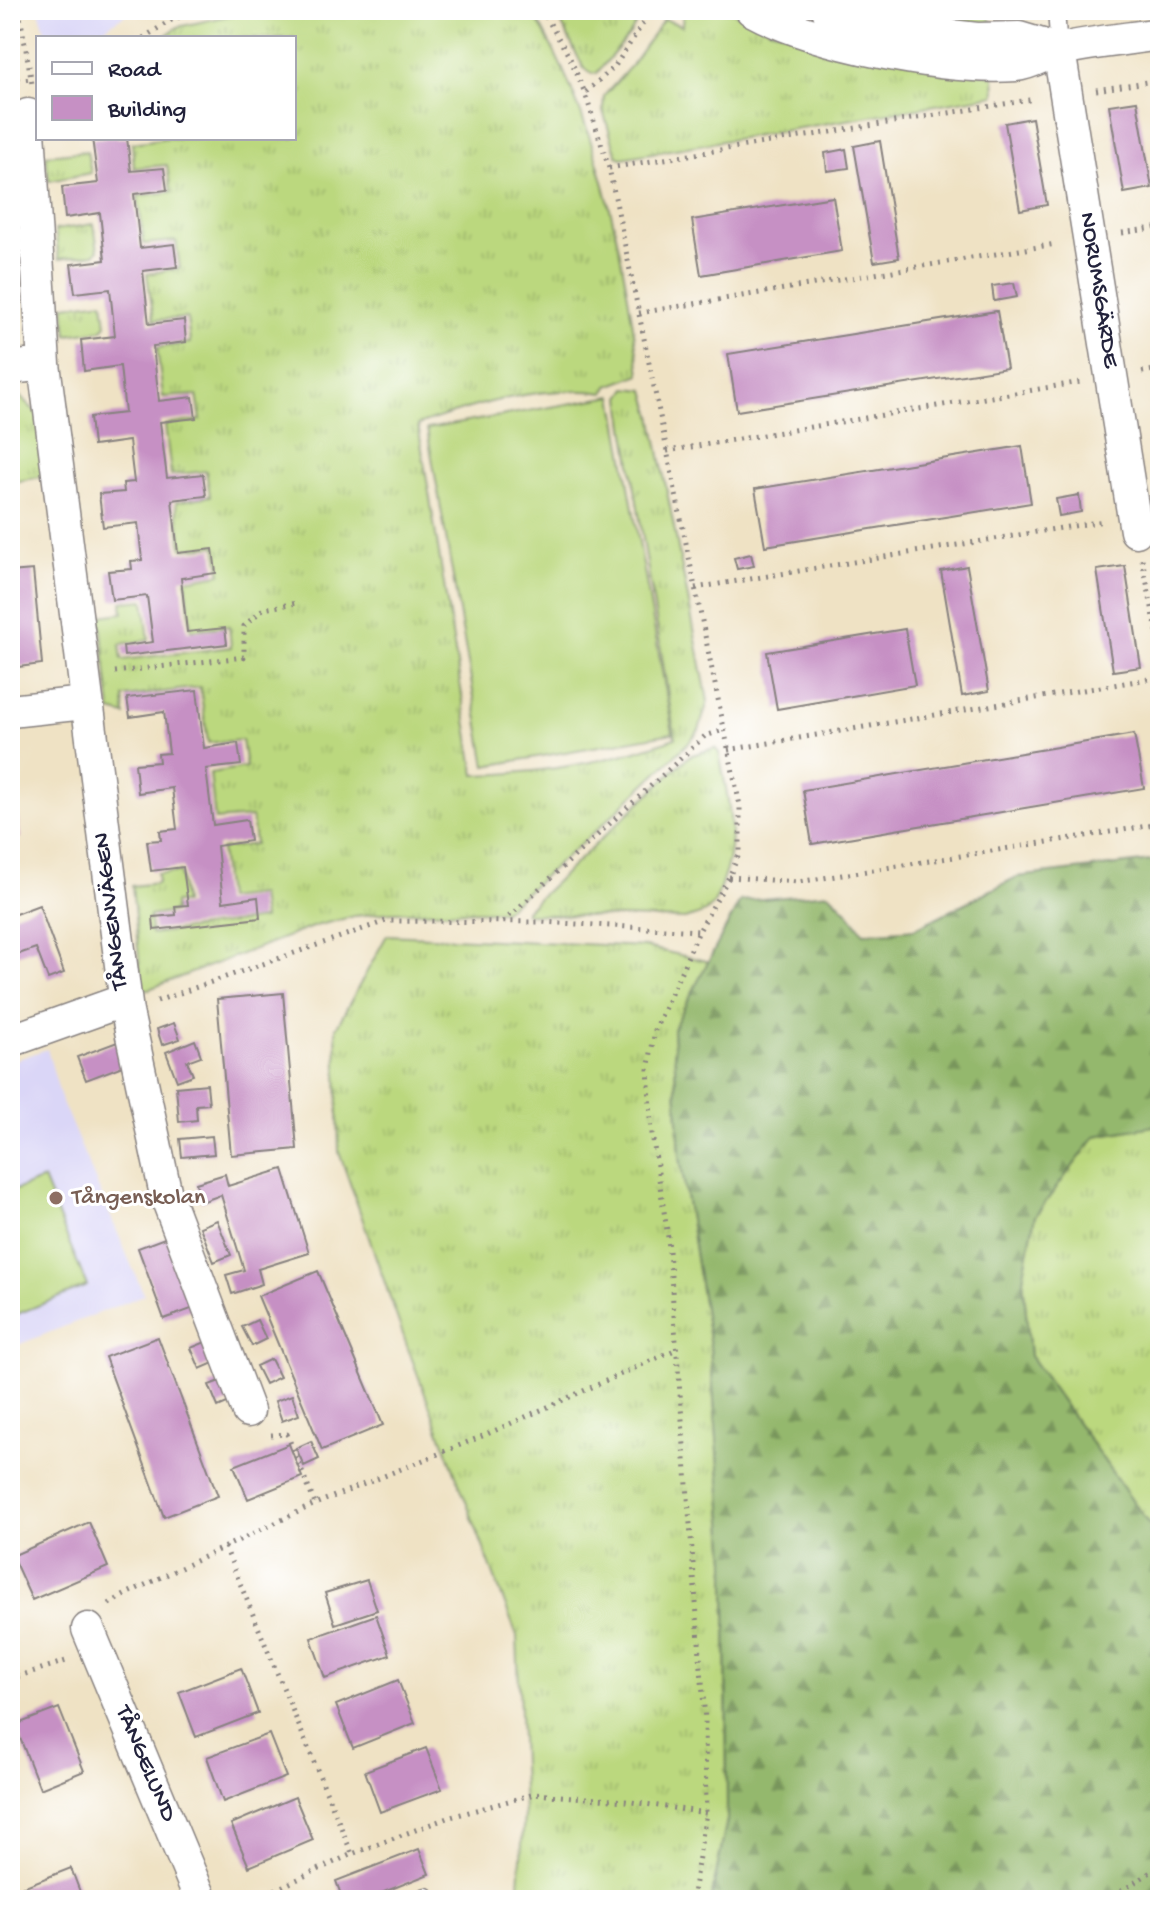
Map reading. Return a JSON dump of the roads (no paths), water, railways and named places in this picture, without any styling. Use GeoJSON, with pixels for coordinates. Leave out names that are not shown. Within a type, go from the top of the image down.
{"type":"FeatureCollection","features":[{"type":"Feature","properties":{"kind":"street"},"geometry":{"type":"LineString","coordinates":[[752,10],[803,32],[858,47],[961,63],[1019,66],[1059,50],[1160,34]]}},
{"type":"Feature","properties":{"kind":"street"},"geometry":{"type":"LineString","coordinates":[[828,10],[915,32],[977,39],[1019,38],[1059,50]]}},
{"type":"Feature","properties":{"kind":"street","name":"NORUMSGÄRDE"},"geometry":{"type":"LineString","coordinates":[[1059,50],[1134,523]]}},
{"type":"Feature","properties":{"kind":"street","name":"TÅNGENVÄGEN"},"geometry":{"type":"LineString","coordinates":[[10,1041],[126,1006],[44,364],[28,115]]}},
{"type":"Feature","properties":{"kind":"street"},"geometry":{"type":"LineString","coordinates":[[10,368],[44,364]]}},
{"type":"Feature","properties":{"kind":"street"},"geometry":{"type":"LineString","coordinates":[[10,711],[84,689]]}},
{"type":"Feature","properties":{"kind":"street"},"geometry":{"type":"LineString","coordinates":[[126,1006],[166,1195],[248,1411]]}},
{"type":"Feature","properties":{"kind":"street","name":"TÅNGELUND"},"geometry":{"type":"LineString","coordinates":[[93,1640],[201,1900]]}},
{"type":"Feature","properties":{"kind":"lane"},"geometry":{"type":"LineString","coordinates":[[1056,10],[1059,50]]}},
{"type":"Feature","properties":{"kind":"place","name":"Tångenskolan"},"geometry":{"type":"Point","coordinates":[56,1198]}}]}
